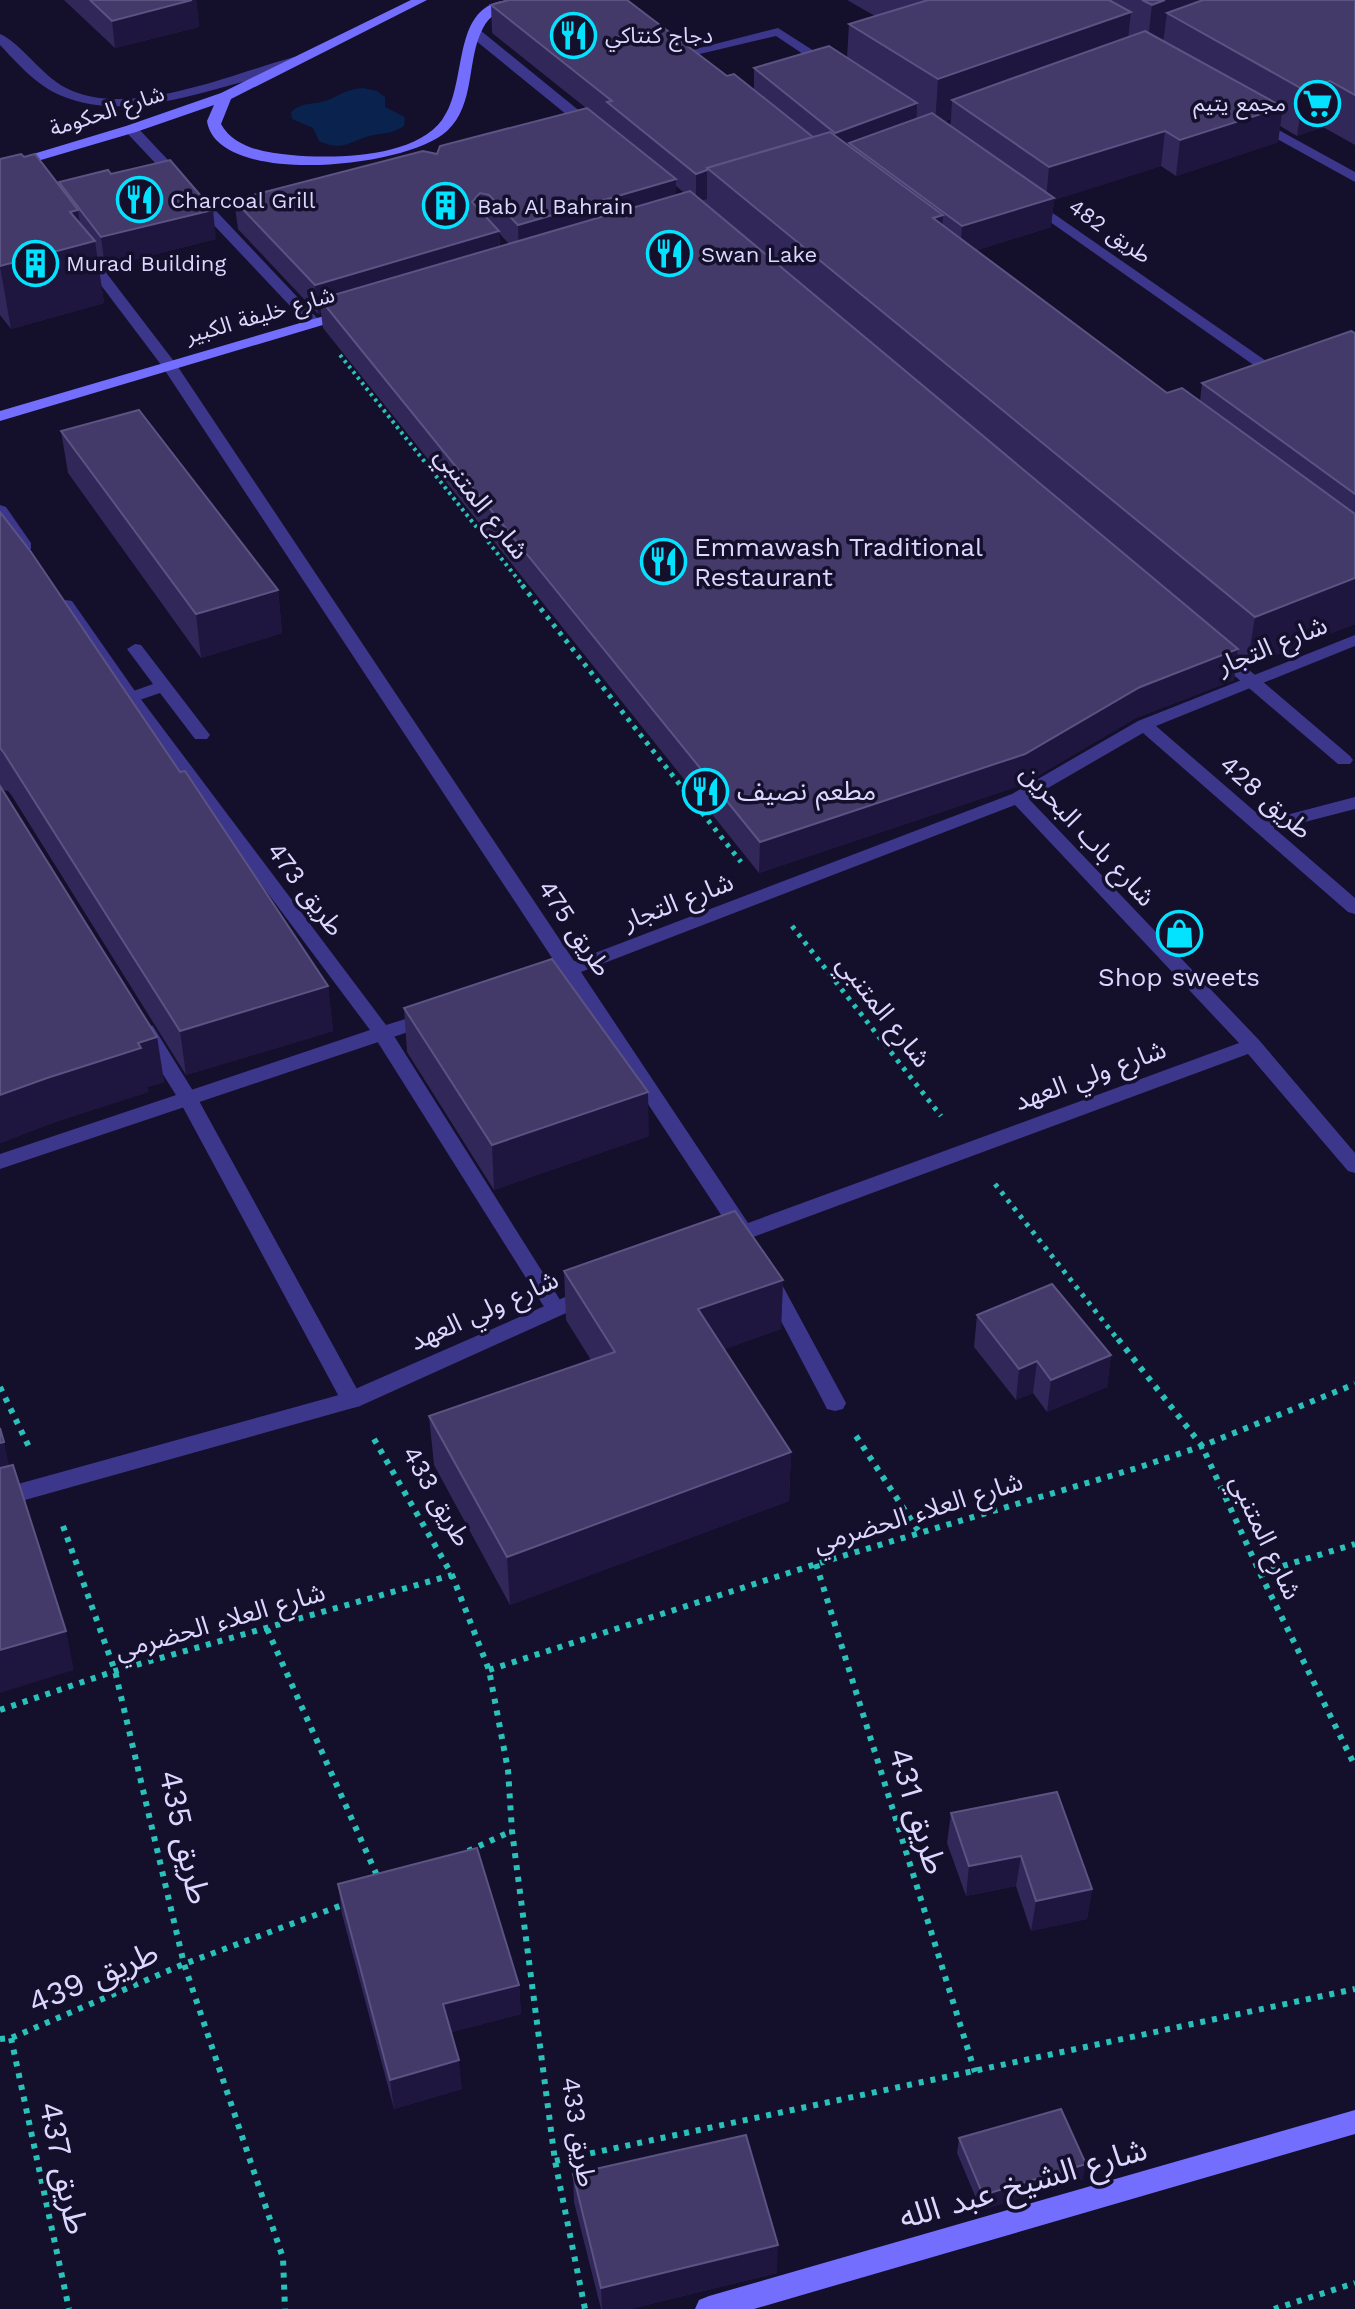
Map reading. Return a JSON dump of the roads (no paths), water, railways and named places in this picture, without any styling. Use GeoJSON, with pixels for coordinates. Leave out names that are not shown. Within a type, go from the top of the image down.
{"type":"FeatureCollection","features":[{"type":"Feature","properties":{"kind":"main road","name":"شارع الحكومة"},"geometry":{"type":"LineString","coordinates":[[0,168],[21,169],[226,96],[421,0]]}},
{"type":"Feature","properties":{"kind":"main road"},"geometry":{"type":"LineString","coordinates":[[226,96],[214,119],[215,127],[224,138],[249,153],[287,160],[335,159],[412,148],[434,137],[453,113],[464,90],[466,61],[475,33],[487,13],[508,0]]}},
{"type":"Feature","properties":{"kind":"main road","name":"شارع خليفة الكبير"},"geometry":{"type":"LineString","coordinates":[[0,416],[357,310]]}},
{"type":"Feature","properties":{"kind":"main road","name":"شارع الشيخ عبد الله"},"geometry":{"type":"LineString","coordinates":[[709,2309],[1355,2122]]}},
{"type":"Feature","properties":{"kind":"street"},"geometry":{"type":"LineString","coordinates":[[688,53],[778,32],[843,74]]}},
{"type":"Feature","properties":{"kind":"street"},"geometry":{"type":"LineString","coordinates":[[475,33],[609,142]]}},
{"type":"Feature","properties":{"kind":"street"},"geometry":{"type":"LineString","coordinates":[[0,38],[38,76],[68,94],[118,101],[166,98],[294,61]]}},
{"type":"Feature","properties":{"kind":"street"},"geometry":{"type":"LineString","coordinates":[[1238,110],[1355,178]]}},
{"type":"Feature","properties":{"kind":"street"},"geometry":{"type":"LineString","coordinates":[[131,129],[314,323]]}},
{"type":"Feature","properties":{"kind":"street"},"geometry":{"type":"LineString","coordinates":[[412,148],[421,162]]}},
{"type":"Feature","properties":{"kind":"street","name":"طريق 482"},"geometry":{"type":"LineString","coordinates":[[1023,197],[1293,386],[1278,392]]}},
{"type":"Feature","properties":{"kind":"street","name":"طريق 475"},"geometry":{"type":"LineString","coordinates":[[73,238],[168,364],[571,969],[751,1246],[835,1403]]}},
{"type":"Feature","properties":{"kind":"street"},"geometry":{"type":"LineString","coordinates":[[0,510],[35,560]]}},
{"type":"Feature","properties":{"kind":"street","name":"طريق 473"},"geometry":{"type":"LineString","coordinates":[[52,585],[131,698],[382,1033],[555,1308]]}},
{"type":"Feature","properties":{"kind":"street"},"geometry":{"type":"LineString","coordinates":[[1203,640],[1344,760]]}},
{"type":"Feature","properties":{"kind":"street","name":"شارع التجار"},"geometry":{"type":"LineString","coordinates":[[542,979],[768,896],[1018,798],[1144,725],[1355,640]]}},
{"type":"Feature","properties":{"kind":"street"},"geometry":{"type":"LineString","coordinates":[[135,649],[201,735]]}},
{"type":"Feature","properties":{"kind":"street"},"geometry":{"type":"LineString","coordinates":[[131,698],[164,686]]}},
{"type":"Feature","properties":{"kind":"street","name":"طريق 428"},"geometry":{"type":"LineString","coordinates":[[1144,725],[1355,908]]}},
{"type":"Feature","properties":{"kind":"street","name":"شارع باب البحرين"},"geometry":{"type":"LineString","coordinates":[[1018,798],[1252,1045],[1355,1166]]}},
{"type":"Feature","properties":{"kind":"street"},"geometry":{"type":"LineString","coordinates":[[1262,827],[1355,803]]}},
{"type":"Feature","properties":{"kind":"street"},"geometry":{"type":"LineString","coordinates":[[131,1008],[188,1099],[352,1400]]}},
{"type":"Feature","properties":{"kind":"street"},"geometry":{"type":"LineString","coordinates":[[0,1162],[440,1014]]}},
{"type":"Feature","properties":{"kind":"street","name":"شارع ولي العهد"},"geometry":{"type":"LineString","coordinates":[[715,1244],[751,1246],[968,1150],[1252,1045]]}},
{"type":"Feature","properties":{"kind":"street","name":"شارع ولي العهد"},"geometry":{"type":"LineString","coordinates":[[0,1498],[352,1400],[613,1285]]}},
{"type":"Feature","properties":{"kind":"water"},"geometry":{"type":"Polygon","coordinates":[[[363,88],[377,91],[385,97],[385,107],[405,117],[404,126],[335,146],[319,141],[313,128],[292,119],[291,112],[301,106],[363,88]]]}},
{"type":"Feature","properties":{"kind":"place","name":"دجاج كنتاكي"},"geometry":{"type":"Point","coordinates":[574,35]}},
{"type":"Feature","properties":{"kind":"place","name":"مجمع يتيم"},"geometry":{"type":"Point","coordinates":[1317,103]}},
{"type":"Feature","properties":{"kind":"place","name":"Charcoal Grill"},"geometry":{"type":"Point","coordinates":[139,200]}},
{"type":"Feature","properties":{"kind":"place","name":"Bab Al Bahrain"},"geometry":{"type":"Point","coordinates":[446,206]}},
{"type":"Feature","properties":{"kind":"place","name":"Swan Lake"},"geometry":{"type":"Point","coordinates":[670,254]}},
{"type":"Feature","properties":{"kind":"place","name":"Murad Building"},"geometry":{"type":"Point","coordinates":[35,263]}},
{"type":"Feature","properties":{"kind":"place","name":"Emmawash Traditional Restaurant"},"geometry":{"type":"Point","coordinates":[663,562]}},
{"type":"Feature","properties":{"kind":"place","name":"مطعم نصيف"},"geometry":{"type":"Point","coordinates":[706,791]}},
{"type":"Feature","properties":{"kind":"place","name":"Shop sweets"},"geometry":{"type":"Point","coordinates":[1179,934]}}]}
